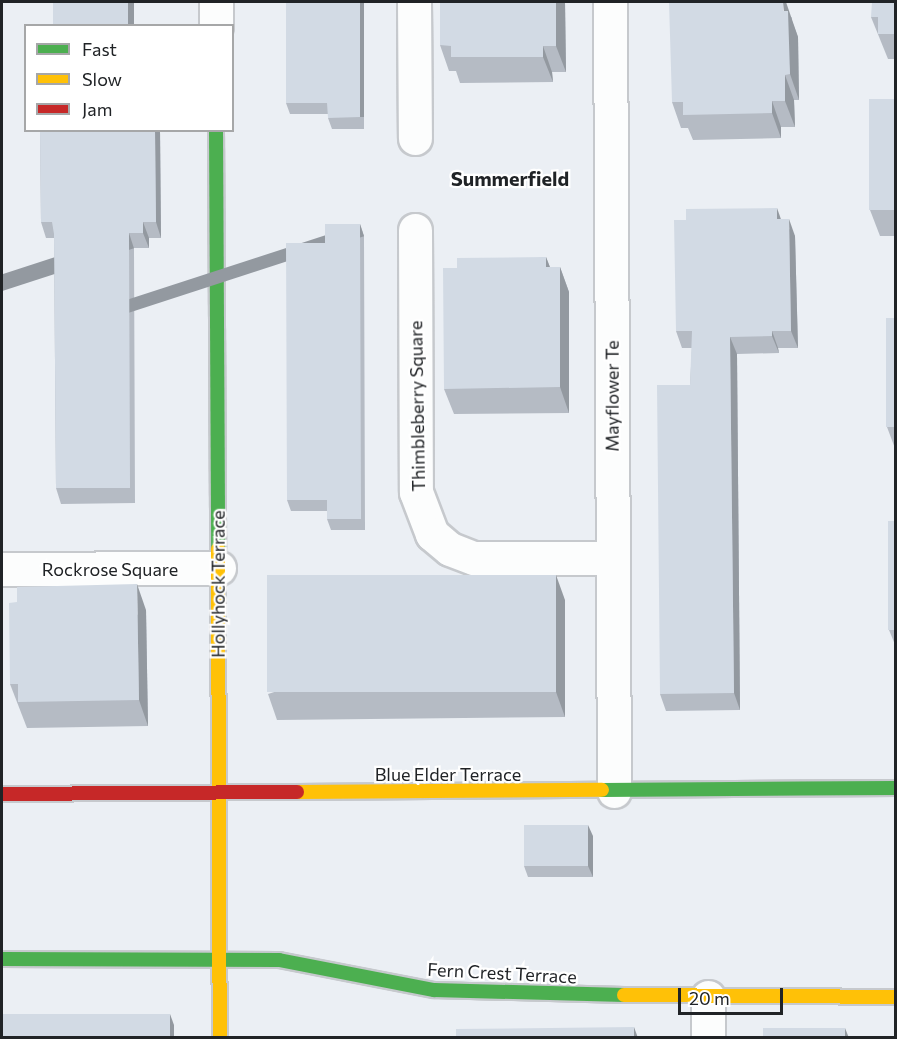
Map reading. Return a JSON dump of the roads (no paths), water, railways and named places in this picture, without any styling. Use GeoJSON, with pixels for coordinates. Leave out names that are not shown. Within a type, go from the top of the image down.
{"type":"FeatureCollection","features":[{"type":"Feature","properties":{"kind":"street"},"geometry":{"type":"LineString","coordinates":[[216,2],[216,24]]}},
{"type":"Feature","properties":{"kind":"street"},"geometry":{"type":"LineString","coordinates":[[414,2],[415,138]]}},
{"type":"Feature","properties":{"kind":"street","name":"Mayflower Te"},"geometry":{"type":"LineString","coordinates":[[610,2],[614,791]]}},
{"type":"Feature","properties":{"kind":"street","name":"Hollyhock Terrace"},"geometry":{"type":"LineString","coordinates":[[216,132],[220,1038]]}},
{"type":"Feature","properties":{"kind":"street","name":"Thimbleberry Square"},"geometry":{"type":"LineString","coordinates":[[415,230],[416,492],[432,534],[450,549],[474,558],[613,558]]}},
{"type":"Feature","properties":{"kind":"street","name":"Rockrose Square"},"geometry":{"type":"LineString","coordinates":[[2,569],[219,568]]}},
{"type":"Feature","properties":{"kind":"street","name":"Blue Elder Terrace"},"geometry":{"type":"LineString","coordinates":[[2,794],[896,788]]}},
{"type":"Feature","properties":{"kind":"street","name":"Fern Crest Terrace"},"geometry":{"type":"LineString","coordinates":[[2,959],[279,960],[434,990],[486,994],[896,997]]}},
{"type":"Feature","properties":{"kind":"street"},"geometry":{"type":"LineString","coordinates":[[708,997],[708,1038]]}},
{"type":"Feature","properties":{"kind":"district","name":"Summerfield"},"geometry":{"type":"Point","coordinates":[510,178]}}]}
